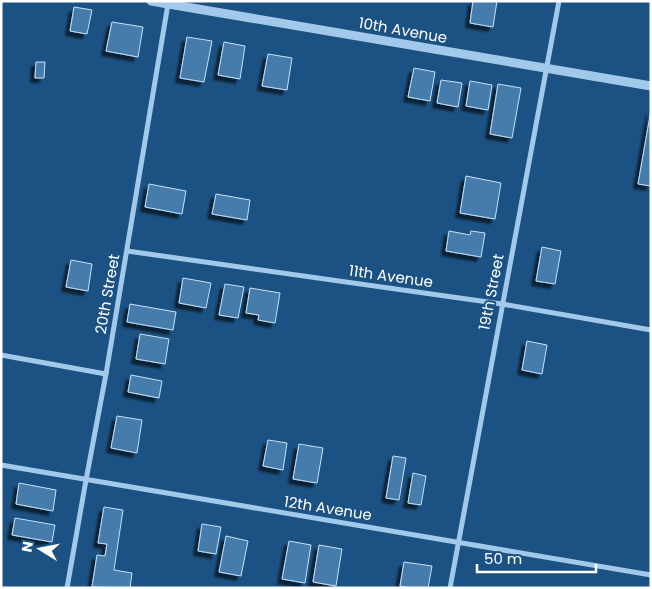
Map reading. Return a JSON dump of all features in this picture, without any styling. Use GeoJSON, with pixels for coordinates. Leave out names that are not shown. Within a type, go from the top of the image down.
{"type":"FeatureCollection","features":[{"type":"Feature","properties":{"kind":"street","name":"10th Avenue"},"geometry":{"type":"LineString","coordinates":[[151,1],[651,86]]}},
{"type":"Feature","properties":{"kind":"street","name":"19th Street"},"geometry":{"type":"LineString","coordinates":[[450,588],[559,1]]}},
{"type":"Feature","properties":{"kind":"street","name":"20th Street"},"geometry":{"type":"LineString","coordinates":[[67,588],[106,374],[168,4]]}},
{"type":"Feature","properties":{"kind":"street","name":"11th Avenue"},"geometry":{"type":"LineString","coordinates":[[127,251],[502,304],[651,330]]}},
{"type":"Feature","properties":{"kind":"street"},"geometry":{"type":"LineString","coordinates":[[1,355],[106,374]]}},
{"type":"Feature","properties":{"kind":"street","name":"12th Avenue"},"geometry":{"type":"LineString","coordinates":[[1,466],[651,575]]}},
{"type":"Feature","properties":{"kind":"building"},"geometry":{"type":"Polygon","coordinates":[[[473,1],[497,1],[493,27],[470,23],[473,1]]]}},
{"type":"Feature","properties":{"kind":"building"},"geometry":{"type":"Polygon","coordinates":[[[74,7],[92,10],[87,34],[70,31],[74,7]]]}},
{"type":"Feature","properties":{"kind":"building"},"geometry":{"type":"Polygon","coordinates":[[[112,22],[143,27],[138,57],[106,51],[112,22]]]}},
{"type":"Feature","properties":{"kind":"building"},"geometry":{"type":"Polygon","coordinates":[[[187,37],[212,41],[204,82],[180,78],[187,37]]]}},
{"type":"Feature","properties":{"kind":"building"},"geometry":{"type":"Polygon","coordinates":[[[224,42],[245,46],[240,79],[218,75],[224,42]]]}},
{"type":"Feature","properties":{"kind":"building"},"geometry":{"type":"Polygon","coordinates":[[[268,54],[292,58],[287,90],[262,86],[268,54]]]}},
{"type":"Feature","properties":{"kind":"building"},"geometry":{"type":"Polygon","coordinates":[[[36,62],[45,62],[44,78],[35,78],[36,62]]]}},
{"type":"Feature","properties":{"kind":"building"},"geometry":{"type":"Polygon","coordinates":[[[414,68],[435,72],[430,101],[408,97],[414,68]]]}},
{"type":"Feature","properties":{"kind":"building"},"geometry":{"type":"Polygon","coordinates":[[[441,80],[462,83],[458,107],[437,103],[441,80]]]}},
{"type":"Feature","properties":{"kind":"building"},"geometry":{"type":"Polygon","coordinates":[[[470,81],[492,85],[488,110],[466,106],[470,81]]]}},
{"type":"Feature","properties":{"kind":"building"},"geometry":{"type":"Polygon","coordinates":[[[498,84],[521,88],[512,138],[490,134],[498,84]]]}},
{"type":"Feature","properties":{"kind":"building"},"geometry":{"type":"Polygon","coordinates":[[[651,110],[651,186],[638,184],[651,110]]]}},
{"type":"Feature","properties":{"kind":"building"},"geometry":{"type":"Polygon","coordinates":[[[466,176],[501,183],[495,219],[460,213],[466,176]]]}},
{"type":"Feature","properties":{"kind":"building"},"geometry":{"type":"Polygon","coordinates":[[[149,184],[186,191],[182,214],[145,207],[149,184]]]}},
{"type":"Feature","properties":{"kind":"building"},"geometry":{"type":"Polygon","coordinates":[[[216,194],[250,200],[247,220],[212,214],[216,194]]]}},
{"type":"Feature","properties":{"kind":"building"},"geometry":{"type":"Polygon","coordinates":[[[449,231],[470,235],[471,231],[485,233],[481,257],[446,251],[449,231]]]}},
{"type":"Feature","properties":{"kind":"building"},"geometry":{"type":"Polygon","coordinates":[[[542,247],[561,251],[555,284],[536,281],[542,247]]]}},
{"type":"Feature","properties":{"kind":"building"},"geometry":{"type":"Polygon","coordinates":[[[71,260],[92,264],[88,291],[66,287],[71,260]]]}},
{"type":"Feature","properties":{"kind":"building"},"geometry":{"type":"Polygon","coordinates":[[[183,278],[211,283],[206,308],[179,303],[183,278]]]}},
{"type":"Feature","properties":{"kind":"building"},"geometry":{"type":"Polygon","coordinates":[[[225,284],[244,287],[238,318],[219,315],[225,284]]]}},
{"type":"Feature","properties":{"kind":"building"},"geometry":{"type":"Polygon","coordinates":[[[250,288],[280,293],[275,323],[258,320],[259,315],[246,313],[250,288]]]}},
{"type":"Feature","properties":{"kind":"building"},"geometry":{"type":"Polygon","coordinates":[[[130,304],[176,312],[173,330],[127,322],[130,304]]]}},
{"type":"Feature","properties":{"kind":"building"},"geometry":{"type":"Polygon","coordinates":[[[140,334],[169,339],[165,364],[136,359],[140,334]]]}},
{"type":"Feature","properties":{"kind":"building"},"geometry":{"type":"Polygon","coordinates":[[[527,341],[547,345],[542,374],[522,370],[527,341]]]}},
{"type":"Feature","properties":{"kind":"building"},"geometry":{"type":"Polygon","coordinates":[[[131,375],[162,381],[159,398],[128,392],[131,375]]]}},
{"type":"Feature","properties":{"kind":"building"},"geometry":{"type":"Polygon","coordinates":[[[117,416],[142,420],[137,453],[111,448],[117,416]]]}},
{"type":"Feature","properties":{"kind":"building"},"geometry":{"type":"Polygon","coordinates":[[[268,440],[287,443],[283,470],[263,466],[268,440]]]}},
{"type":"Feature","properties":{"kind":"building"},"geometry":{"type":"Polygon","coordinates":[[[299,444],[323,448],[317,483],[293,479],[299,444]]]}},
{"type":"Feature","properties":{"kind":"building"},"geometry":{"type":"Polygon","coordinates":[[[393,456],[406,458],[399,500],[386,498],[393,456]]]}},
{"type":"Feature","properties":{"kind":"building"},"geometry":{"type":"Polygon","coordinates":[[[413,473],[426,476],[421,505],[408,503],[413,473]]]}},
{"type":"Feature","properties":{"kind":"building"},"geometry":{"type":"Polygon","coordinates":[[[19,483],[56,490],[53,511],[16,504],[19,483]]]}},
{"type":"Feature","properties":{"kind":"building"},"geometry":{"type":"Polygon","coordinates":[[[104,507],[123,510],[114,570],[132,573],[130,588],[92,587],[97,555],[105,556],[107,544],[98,543],[104,507]]]}},
{"type":"Feature","properties":{"kind":"building"},"geometry":{"type":"Polygon","coordinates":[[[15,518],[55,525],[52,542],[12,535],[15,518]]]}},
{"type":"Feature","properties":{"kind":"building"},"geometry":{"type":"Polygon","coordinates":[[[202,524],[221,527],[216,554],[198,551],[202,524]]]}},
{"type":"Feature","properties":{"kind":"building"},"geometry":{"type":"Polygon","coordinates":[[[226,536],[248,541],[241,576],[219,572],[226,536]]]}},
{"type":"Feature","properties":{"kind":"building"},"geometry":{"type":"Polygon","coordinates":[[[289,541],[311,545],[305,583],[282,579],[289,541]]]}},
{"type":"Feature","properties":{"kind":"building"},"geometry":{"type":"Polygon","coordinates":[[[319,545],[342,549],[336,586],[313,582],[319,545]]]}},
{"type":"Feature","properties":{"kind":"building"},"geometry":{"type":"Polygon","coordinates":[[[404,562],[432,566],[428,588],[400,586],[404,562]]]}}]}
